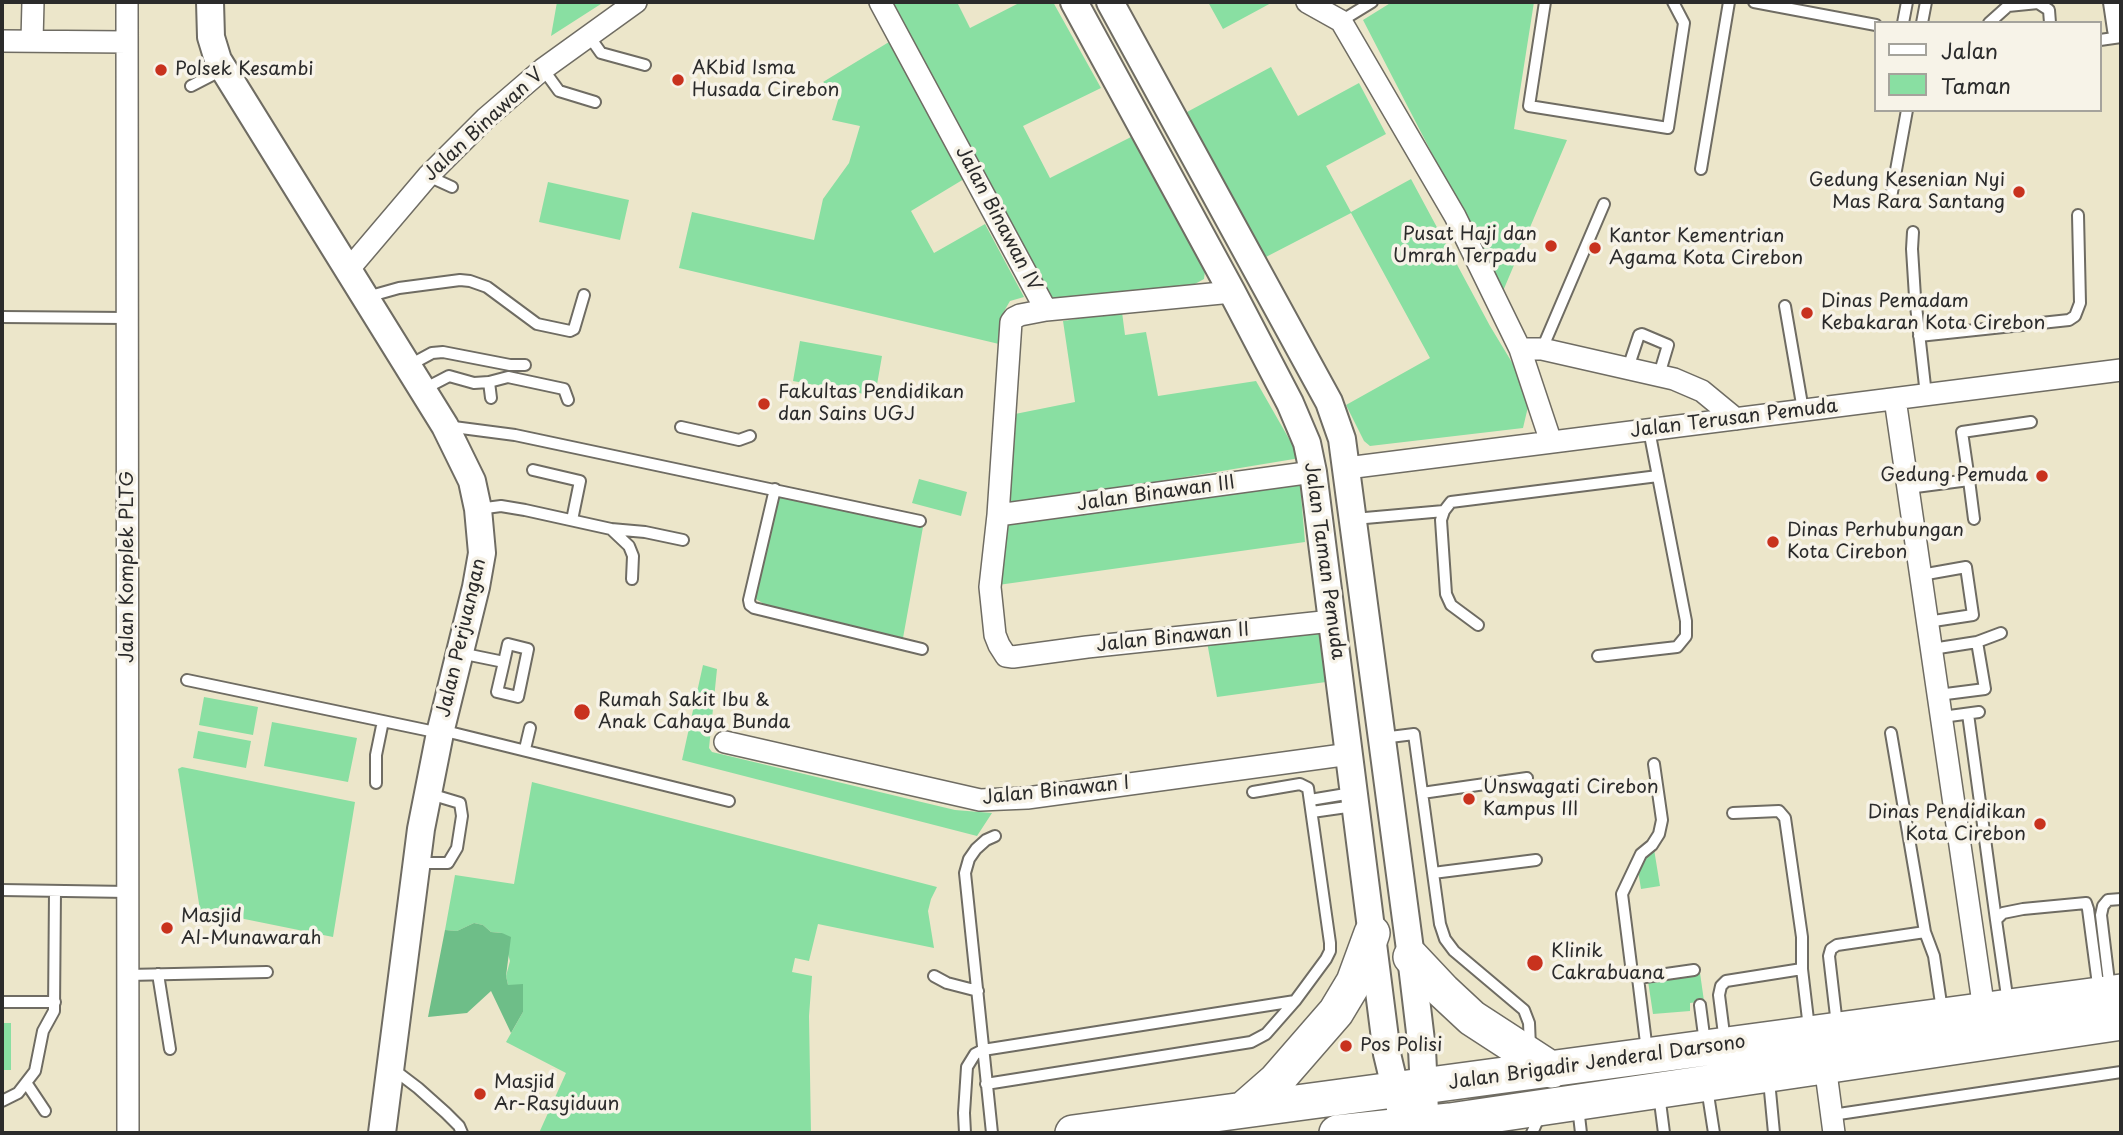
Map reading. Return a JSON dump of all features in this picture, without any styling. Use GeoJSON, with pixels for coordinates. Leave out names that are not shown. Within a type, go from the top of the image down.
{"type":"FeatureCollection","features":[{"type":"Feature","properties":{"kind":"highway"},"geometry":{"type":"LineString","coordinates":[[1244,1109],[1276,1081],[1336,1012],[1354,982],[1372,933]]}},
{"type":"Feature","properties":{"kind":"highway"},"geometry":{"type":"LineString","coordinates":[[1411,957],[1472,1017],[1541,1064]]}},
{"type":"Feature","properties":{"kind":"highway","name":"Jalan Brigadir Jenderal Darsono"},"geometry":{"type":"LineString","coordinates":[[1337,1133],[1579,1117],[1653,1073],[1712,1059],[1763,1057],[1943,1016],[2113,1000]]}},
{"type":"Feature","properties":{"kind":"highway","name":"Jalan Brigadir Jenderal Darsono"},"geometry":{"type":"LineString","coordinates":[[1824,1043],[2113,1000]]}},
{"type":"Feature","properties":{"kind":"highway","name":"Jalan Brigadir Jenderal Darsono"},"geometry":{"type":"LineString","coordinates":[[1073,1133],[1409,1088],[1541,1064],[1653,1073]]}},
{"type":"Feature","properties":{"kind":"highway"},"geometry":{"type":"LineString","coordinates":[[1506,1133],[1538,1119]]}},
{"type":"Feature","properties":{"kind":"street"},"geometry":{"type":"LineString","coordinates":[[32,41],[33,2]]}},
{"type":"Feature","properties":{"kind":"street","name":"Jalan Komplek PLTG"},"geometry":{"type":"LineString","coordinates":[[127,2],[128,1133]]}},
{"type":"Feature","properties":{"kind":"street","name":"Jalan Perjuangan"},"geometry":{"type":"LineString","coordinates":[[209,2],[211,37],[224,69],[367,297],[444,426],[472,481],[478,509],[482,553],[440,731],[415,863],[383,1133]]}},
{"type":"Feature","properties":{"kind":"street","name":"Jalan Binawan V"},"geometry":{"type":"LineString","coordinates":[[349,269],[428,176],[486,118],[543,69],[636,2]]}},
{"type":"Feature","properties":{"kind":"street","name":"Jalan Binawan IV"},"geometry":{"type":"LineString","coordinates":[[880,2],[1046,310],[1232,292]]}},
{"type":"Feature","properties":{"kind":"street","name":"Jalan Taman Pemuda"},"geometry":{"type":"LineString","coordinates":[[1074,2],[1232,292],[1290,403],[1307,443],[1320,524],[1387,1054],[1409,1088]]}},
{"type":"Feature","properties":{"kind":"street","name":"Jalan Taman Pemuda"},"geometry":{"type":"LineString","coordinates":[[1110,2],[1329,402],[1342,439],[1411,957],[1409,1088]]}},
{"type":"Feature","properties":{"kind":"street"},"geometry":{"type":"LineString","coordinates":[[1307,2],[1341,21],[1455,216],[1520,349],[1551,442]]}},
{"type":"Feature","properties":{"kind":"street"},"geometry":{"type":"LineString","coordinates":[[2117,2],[2121,29]]}},
{"type":"Feature","properties":{"kind":"street"},"geometry":{"type":"LineString","coordinates":[[2,41],[127,42]]}},
{"type":"Feature","properties":{"kind":"street"},"geometry":{"type":"LineString","coordinates":[[998,515],[1011,322],[1020,315],[1046,310]]}},
{"type":"Feature","properties":{"kind":"street"},"geometry":{"type":"LineString","coordinates":[[1520,349],[1542,349],[1659,375],[1702,391],[1736,419]]}},
{"type":"Feature","properties":{"kind":"street","name":"Jalan Terusan Pemuda"},"geometry":{"type":"LineString","coordinates":[[1347,468],[2121,370]]}},
{"type":"Feature","properties":{"kind":"street"},"geometry":{"type":"LineString","coordinates":[[1895,398],[1941,717],[1996,1009]]}},
{"type":"Feature","properties":{"kind":"street"},"geometry":{"type":"LineString","coordinates":[[1313,472],[1347,468]]}},
{"type":"Feature","properties":{"kind":"street","name":"Jalan Binawan III"},"geometry":{"type":"LineString","coordinates":[[998,515],[1313,472]]}},
{"type":"Feature","properties":{"kind":"street","name":"Jalan Binawan II"},"geometry":{"type":"LineString","coordinates":[[998,515],[990,587],[999,645],[1006,656],[1332,621]]}},
{"type":"Feature","properties":{"kind":"street"},"geometry":{"type":"LineString","coordinates":[[1320,524],[1354,519]]}},
{"type":"Feature","properties":{"kind":"street"},"geometry":{"type":"LineString","coordinates":[[1349,748],[1382,738]]}},
{"type":"Feature","properties":{"kind":"street","name":"Jalan Binawan I"},"geometry":{"type":"LineString","coordinates":[[725,742],[980,800],[1027,798],[1349,748]]}},
{"type":"Feature","properties":{"kind":"street"},"geometry":{"type":"LineString","coordinates":[[1824,1043],[1833,1124]]}},
{"type":"Feature","properties":{"kind":"street"},"geometry":{"type":"LineString","coordinates":[[1409,1088],[1415,1129]]}},
{"type":"Feature","properties":{"kind":"lane"},"geometry":{"type":"LineString","coordinates":[[1341,21],[1372,2]]}},
{"type":"Feature","properties":{"kind":"lane"},"geometry":{"type":"LineString","coordinates":[[1545,2],[1529,106],[1668,128],[1684,23],[1673,2]]}},
{"type":"Feature","properties":{"kind":"lane"},"geometry":{"type":"LineString","coordinates":[[1701,169],[1729,2]]}},
{"type":"Feature","properties":{"kind":"lane"},"geometry":{"type":"LineString","coordinates":[[1755,2],[1874,25]]}},
{"type":"Feature","properties":{"kind":"lane"},"geometry":{"type":"LineString","coordinates":[[1903,21],[1907,2]]}},
{"type":"Feature","properties":{"kind":"lane"},"geometry":{"type":"LineString","coordinates":[[1922,21],[1926,2]]}},
{"type":"Feature","properties":{"kind":"lane"},"geometry":{"type":"LineString","coordinates":[[1991,21],[2007,6],[2038,3],[2049,10],[2050,21]]}},
{"type":"Feature","properties":{"kind":"lane"},"geometry":{"type":"LineString","coordinates":[[589,36],[601,53],[645,65]]}},
{"type":"Feature","properties":{"kind":"lane"},"geometry":{"type":"LineString","coordinates":[[2102,40],[2121,37]]}},
{"type":"Feature","properties":{"kind":"lane"},"geometry":{"type":"LineString","coordinates":[[191,86],[224,69]]}},
{"type":"Feature","properties":{"kind":"lane"},"geometry":{"type":"LineString","coordinates":[[543,69],[559,91],[595,102]]}},
{"type":"Feature","properties":{"kind":"lane"},"geometry":{"type":"LineString","coordinates":[[1890,203],[1907,112]]}},
{"type":"Feature","properties":{"kind":"lane"},"geometry":{"type":"LineString","coordinates":[[428,176],[452,187]]}},
{"type":"Feature","properties":{"kind":"lane"},"geometry":{"type":"LineString","coordinates":[[1542,349],[1604,204]]}},
{"type":"Feature","properties":{"kind":"lane"},"geometry":{"type":"LineString","coordinates":[[1919,336],[2069,320],[2075,316],[2080,303],[2078,215]]}},
{"type":"Feature","properties":{"kind":"lane"},"geometry":{"type":"LineString","coordinates":[[1913,232],[1912,249],[1926,395]]}},
{"type":"Feature","properties":{"kind":"lane"},"geometry":{"type":"LineString","coordinates":[[367,297],[399,288],[470,281],[487,286],[537,324],[570,331],[574,329],[584,295]]}},
{"type":"Feature","properties":{"kind":"lane"},"geometry":{"type":"LineString","coordinates":[[1785,306],[1803,410]]}},
{"type":"Feature","properties":{"kind":"lane"},"geometry":{"type":"LineString","coordinates":[[2,317],[127,318]]}},
{"type":"Feature","properties":{"kind":"lane"},"geometry":{"type":"LineString","coordinates":[[1628,368],[1639,335],[1642,334],[1668,345],[1659,375]]}},
{"type":"Feature","properties":{"kind":"lane"},"geometry":{"type":"LineString","coordinates":[[408,366],[432,353],[443,352],[510,365],[525,365]]}},
{"type":"Feature","properties":{"kind":"lane"},"geometry":{"type":"LineString","coordinates":[[423,390],[449,376],[474,383],[509,377],[564,389],[568,400]]}},
{"type":"Feature","properties":{"kind":"lane"},"geometry":{"type":"LineString","coordinates":[[489,382],[491,398]]}},
{"type":"Feature","properties":{"kind":"lane"},"geometry":{"type":"LineString","coordinates":[[1974,519],[1962,432],[2031,422]]}},
{"type":"Feature","properties":{"kind":"lane"},"geometry":{"type":"LineString","coordinates":[[444,426],[514,435],[920,521]]}},
{"type":"Feature","properties":{"kind":"lane"},"geometry":{"type":"LineString","coordinates":[[681,427],[739,440],[750,436]]}},
{"type":"Feature","properties":{"kind":"lane"},"geometry":{"type":"LineString","coordinates":[[1598,656],[1677,647],[1686,636],[1686,621],[1649,430]]}},
{"type":"Feature","properties":{"kind":"lane"},"geometry":{"type":"LineString","coordinates":[[533,470],[580,481],[572,520]]}},
{"type":"Feature","properties":{"kind":"lane"},"geometry":{"type":"LineString","coordinates":[[1478,625],[1451,605],[1446,594],[1441,520],[1444,510],[1454,500],[1658,476]]}},
{"type":"Feature","properties":{"kind":"lane"},"geometry":{"type":"LineString","coordinates":[[1908,488],[1969,480]]}},
{"type":"Feature","properties":{"kind":"lane"},"geometry":{"type":"LineString","coordinates":[[775,489],[750,605],[922,649]]}},
{"type":"Feature","properties":{"kind":"lane"},"geometry":{"type":"LineString","coordinates":[[478,509],[501,506],[611,529],[645,532],[683,540]]}},
{"type":"Feature","properties":{"kind":"lane"},"geometry":{"type":"LineString","coordinates":[[1354,519],[1444,510]]}},
{"type":"Feature","properties":{"kind":"lane"},"geometry":{"type":"LineString","coordinates":[[611,529],[629,546],[633,556],[632,579]]}},
{"type":"Feature","properties":{"kind":"lane"},"geometry":{"type":"LineString","coordinates":[[1921,575],[1966,568],[1973,615],[1927,622]]}},
{"type":"Feature","properties":{"kind":"lane"},"geometry":{"type":"LineString","coordinates":[[1931,649],[1977,642],[2001,633]]}},
{"type":"Feature","properties":{"kind":"lane"},"geometry":{"type":"LineString","coordinates":[[1938,695],[1985,689],[1977,642]]}},
{"type":"Feature","properties":{"kind":"lane"},"geometry":{"type":"LineString","coordinates":[[508,644],[528,649],[519,701],[498,692],[504,663],[508,644]]}},
{"type":"Feature","properties":{"kind":"lane"},"geometry":{"type":"LineString","coordinates":[[460,653],[504,663]]}},
{"type":"Feature","properties":{"kind":"lane"},"geometry":{"type":"LineString","coordinates":[[187,680],[526,749],[729,801]]}},
{"type":"Feature","properties":{"kind":"lane"},"geometry":{"type":"LineString","coordinates":[[1941,717],[1973,713],[1996,920],[1996,1009]]}},
{"type":"Feature","properties":{"kind":"lane"},"geometry":{"type":"LineString","coordinates":[[376,783],[376,755],[383,721]]}},
{"type":"Feature","properties":{"kind":"lane"},"geometry":{"type":"LineString","coordinates":[[526,749],[530,728]]}},
{"type":"Feature","properties":{"kind":"lane"},"geometry":{"type":"LineString","coordinates":[[1891,733],[1925,932],[1934,956],[1943,1016]]}},
{"type":"Feature","properties":{"kind":"lane"},"geometry":{"type":"LineString","coordinates":[[1382,738],[1414,734],[1440,925],[1445,939],[1454,951],[1524,1010],[1541,1064]]}},
{"type":"Feature","properties":{"kind":"lane"},"geometry":{"type":"LineString","coordinates":[[1654,764],[1662,820],[1659,834],[1652,845],[1641,854],[1622,894],[1632,973],[1638,978],[1664,1133]]}},
{"type":"Feature","properties":{"kind":"lane"},"geometry":{"type":"LineString","coordinates":[[1422,793],[1527,778]]}},
{"type":"Feature","properties":{"kind":"lane"},"geometry":{"type":"LineString","coordinates":[[986,1084],[1251,1042],[1266,1034],[1295,1001],[1330,951],[1308,788],[1300,784],[1254,792]]}},
{"type":"Feature","properties":{"kind":"lane"},"geometry":{"type":"LineString","coordinates":[[415,863],[448,863],[457,848],[462,816],[460,803],[427,793]]}},
{"type":"Feature","properties":{"kind":"lane"},"geometry":{"type":"LineString","coordinates":[[1310,800],[1356,799]]}},
{"type":"Feature","properties":{"kind":"lane"},"geometry":{"type":"LineString","coordinates":[[1311,813],[1356,799]]}},
{"type":"Feature","properties":{"kind":"lane"},"geometry":{"type":"LineString","coordinates":[[1733,813],[1779,811],[1785,818],[1802,937],[1802,969],[1824,1043]]}},
{"type":"Feature","properties":{"kind":"lane"},"geometry":{"type":"LineString","coordinates":[[992,1133],[965,873],[969,859],[976,849],[986,839],[995,836]]}},
{"type":"Feature","properties":{"kind":"lane"},"geometry":{"type":"LineString","coordinates":[[1433,873],[1536,860]]}},
{"type":"Feature","properties":{"kind":"lane"},"geometry":{"type":"LineString","coordinates":[[2,890],[128,892]]}},
{"type":"Feature","properties":{"kind":"lane"},"geometry":{"type":"LineString","coordinates":[[2,1101],[8,1100],[27,1084],[34,1071],[43,1031],[54,1011],[55,891]]}},
{"type":"Feature","properties":{"kind":"lane"},"geometry":{"type":"LineString","coordinates":[[2113,1000],[2101,915],[2108,900],[2121,899]]}},
{"type":"Feature","properties":{"kind":"lane"},"geometry":{"type":"LineString","coordinates":[[1996,920],[2003,913],[2023,909],[2086,903],[2113,1000]]}},
{"type":"Feature","properties":{"kind":"lane"},"geometry":{"type":"LineString","coordinates":[[1824,1043],[1831,949],[1837,945],[1925,932]]}},
{"type":"Feature","properties":{"kind":"lane"},"geometry":{"type":"LineString","coordinates":[[1714,1133],[1712,1059],[1721,986],[1726,981],[1802,969]]}},
{"type":"Feature","properties":{"kind":"lane"},"geometry":{"type":"LineString","coordinates":[[1638,978],[1695,970]]}},
{"type":"Feature","properties":{"kind":"lane"},"geometry":{"type":"LineString","coordinates":[[128,975],[267,972]]}},
{"type":"Feature","properties":{"kind":"lane"},"geometry":{"type":"LineString","coordinates":[[158,974],[170,1049]]}},
{"type":"Feature","properties":{"kind":"lane"},"geometry":{"type":"LineString","coordinates":[[934,976],[947,983],[978,991]]}},
{"type":"Feature","properties":{"kind":"lane"},"geometry":{"type":"LineString","coordinates":[[965,1133],[967,1068],[975,1054],[1295,1001]]}},
{"type":"Feature","properties":{"kind":"lane"},"geometry":{"type":"LineString","coordinates":[[2,1002],[55,1002]]}},
{"type":"Feature","properties":{"kind":"lane"},"geometry":{"type":"LineString","coordinates":[[1700,1005],[1712,1059]]}},
{"type":"Feature","properties":{"kind":"lane"},"geometry":{"type":"LineString","coordinates":[[1763,1057],[1774,1133]]}},
{"type":"Feature","properties":{"kind":"lane"},"geometry":{"type":"LineString","coordinates":[[392,1069],[446,1113],[462,1133]]}},
{"type":"Feature","properties":{"kind":"lane"},"geometry":{"type":"LineString","coordinates":[[1833,1124],[2121,1072]]}},
{"type":"Feature","properties":{"kind":"lane"},"geometry":{"type":"LineString","coordinates":[[27,1084],[45,1111]]}},
{"type":"Feature","properties":{"kind":"green space"},"geometry":{"type":"Polygon","coordinates":[[[557,2],[604,2],[551,36],[557,2]]]}},
{"type":"Feature","properties":{"kind":"green space"},"geometry":{"type":"Polygon","coordinates":[[[957,2],[970,28],[1021,2],[1053,2],[1101,88],[1023,126],[1050,178],[1131,137],[1205,271],[1204,279],[1193,285],[1055,300],[1050,297],[892,4],[957,2]]]}},
{"type":"Feature","properties":{"kind":"green space"},"geometry":{"type":"Polygon","coordinates":[[[1208,2],[1273,2],[1223,29],[1208,2]]]}},
{"type":"Feature","properties":{"kind":"green space"},"geometry":{"type":"Polygon","coordinates":[[[1392,2],[1534,2],[1514,129],[1567,140],[1503,291],[1363,20],[1392,2]]]}},
{"type":"Feature","properties":{"kind":"green space"},"geometry":{"type":"Polygon","coordinates":[[[889,42],[964,179],[911,211],[934,253],[985,224],[1024,297],[1010,301],[1003,313],[999,344],[679,268],[692,212],[814,240],[823,199],[849,163],[860,126],[832,120],[839,97],[823,82],[889,42]]]}},
{"type":"Feature","properties":{"kind":"green space"},"geometry":{"type":"Polygon","coordinates":[[[1271,67],[1298,116],[1359,83],[1386,134],[1326,166],[1351,212],[1411,179],[1490,326],[1531,394],[1523,428],[1370,446],[1364,441],[1346,405],[1430,358],[1351,213],[1264,258],[1187,112],[1271,67]]]}},
{"type":"Feature","properties":{"kind":"green space"},"geometry":{"type":"Polygon","coordinates":[[[548,182],[629,200],[620,240],[539,222],[548,182]]]}},
{"type":"Feature","properties":{"kind":"green space"},"geometry":{"type":"Polygon","coordinates":[[[1122,312],[1125,335],[1146,332],[1158,396],[1256,381],[1300,458],[1029,503],[1008,504],[1015,414],[1075,402],[1063,321],[1122,312]]]}},
{"type":"Feature","properties":{"kind":"green space"},"geometry":{"type":"Polygon","coordinates":[[[800,341],[882,356],[875,396],[793,381],[800,341]]]}},
{"type":"Feature","properties":{"kind":"green space"},"geometry":{"type":"Polygon","coordinates":[[[919,479],[967,492],[961,516],[912,503],[919,479]]]}},
{"type":"Feature","properties":{"kind":"green space"},"geometry":{"type":"Polygon","coordinates":[[[1300,484],[1305,542],[998,585],[1008,526],[1016,521],[1300,484]]]}},
{"type":"Feature","properties":{"kind":"green space"},"geometry":{"type":"Polygon","coordinates":[[[777,493],[923,527],[903,638],[766,605],[754,598],[777,493]]]}},
{"type":"Feature","properties":{"kind":"green space"},"geometry":{"type":"Polygon","coordinates":[[[1319,628],[1326,682],[1217,697],[1207,642],[1319,628]]]}},
{"type":"Feature","properties":{"kind":"green space"},"geometry":{"type":"Polygon","coordinates":[[[703,665],[717,669],[709,748],[712,752],[955,810],[992,813],[977,836],[682,760],[703,665]]]}},
{"type":"Feature","properties":{"kind":"green space"},"geometry":{"type":"Polygon","coordinates":[[[204,697],[258,707],[253,735],[199,725],[204,697]]]}},
{"type":"Feature","properties":{"kind":"green space"},"geometry":{"type":"Polygon","coordinates":[[[272,722],[357,738],[348,782],[264,766],[272,722]]]}},
{"type":"Feature","properties":{"kind":"green space"},"geometry":{"type":"Polygon","coordinates":[[[198,731],[251,741],[246,768],[193,758],[198,731]]]}},
{"type":"Feature","properties":{"kind":"green space"},"geometry":{"type":"Polygon","coordinates":[[[182,767],[355,802],[333,937],[200,910],[178,769],[182,767]]]}},
{"type":"Feature","properties":{"kind":"green space"},"geometry":{"type":"Polygon","coordinates":[[[532,782],[937,887],[928,911],[934,948],[818,924],[809,961],[795,958],[792,972],[812,976],[809,1016],[811,1133],[539,1133],[566,1073],[506,1042],[523,1012],[523,995],[508,985],[506,976],[510,961],[502,933],[491,932],[483,925],[474,923],[457,931],[445,930],[455,875],[514,884],[532,782]]]}},
{"type":"Feature","properties":{"kind":"green space"},"geometry":{"type":"Polygon","coordinates":[[[1654,849],[1660,886],[1641,889],[1635,852],[1654,849]]]}},
{"type":"Feature","properties":{"kind":"green space"},"geometry":{"type":"Polygon","coordinates":[[[474,923],[483,925],[491,932],[511,937],[506,976],[508,985],[523,984],[523,1012],[511,1033],[491,991],[467,1013],[428,1017],[445,930],[457,931],[474,923]]]}},
{"type":"Feature","properties":{"kind":"green space"},"geometry":{"type":"Polygon","coordinates":[[[1700,973],[1704,1001],[1690,1003],[1690,1011],[1653,1014],[1648,981],[1700,973]]]}},
{"type":"Feature","properties":{"kind":"green space"},"geometry":{"type":"Polygon","coordinates":[[[2,1023],[11,1023],[11,1070],[2,1070],[2,1023]]]}},
{"type":"Feature","properties":{"kind":"place","name":"Polsek Kesambi"},"geometry":{"type":"Point","coordinates":[161,70]}},
{"type":"Feature","properties":{"kind":"place","name":"AKbid Isma Husada Cirebon"},"geometry":{"type":"Point","coordinates":[678,80]}},
{"type":"Feature","properties":{"kind":"place","name":"Gedung Kesenian Nyi Mas Rara Santang"},"geometry":{"type":"Point","coordinates":[2019,192]}},
{"type":"Feature","properties":{"kind":"place","name":"Pusat Haji dan Umrah Terpadu"},"geometry":{"type":"Point","coordinates":[1551,246]}},
{"type":"Feature","properties":{"kind":"place","name":"Kantor Kementrian Agama Kota Cirebon"},"geometry":{"type":"Point","coordinates":[1595,248]}},
{"type":"Feature","properties":{"kind":"place","name":"Dinas Pemadam Kebakaran Kota Cirebon"},"geometry":{"type":"Point","coordinates":[1807,313]}},
{"type":"Feature","properties":{"kind":"place","name":"Fakultas Pendidikan dan Sains UGJ"},"geometry":{"type":"Point","coordinates":[764,404]}},
{"type":"Feature","properties":{"kind":"place","name":"Gedung Pemuda"},"geometry":{"type":"Point","coordinates":[2042,476]}},
{"type":"Feature","properties":{"kind":"place","name":"Dinas Perhubungan Kota Cirebon"},"geometry":{"type":"Point","coordinates":[1773,542]}},
{"type":"Feature","properties":{"kind":"place","name":"Rumah Sakit Ibu & Anak Cahaya Bunda"},"geometry":{"type":"Point","coordinates":[582,712]}},
{"type":"Feature","properties":{"kind":"place","name":"Unswagati Cirebon Kampus III"},"geometry":{"type":"Point","coordinates":[1469,799]}},
{"type":"Feature","properties":{"kind":"place","name":"Dinas Pendidikan Kota Cirebon"},"geometry":{"type":"Point","coordinates":[2040,824]}},
{"type":"Feature","properties":{"kind":"place","name":"Masjid Al-Munawarah"},"geometry":{"type":"Point","coordinates":[167,928]}},
{"type":"Feature","properties":{"kind":"place","name":"Klinik Cakrabuana"},"geometry":{"type":"Point","coordinates":[1535,963]}},
{"type":"Feature","properties":{"kind":"place","name":"Pos Polisi"},"geometry":{"type":"Point","coordinates":[1346,1046]}},
{"type":"Feature","properties":{"kind":"place","name":"Masjid Ar-Rasyiduun"},"geometry":{"type":"Point","coordinates":[480,1094]}}]}
